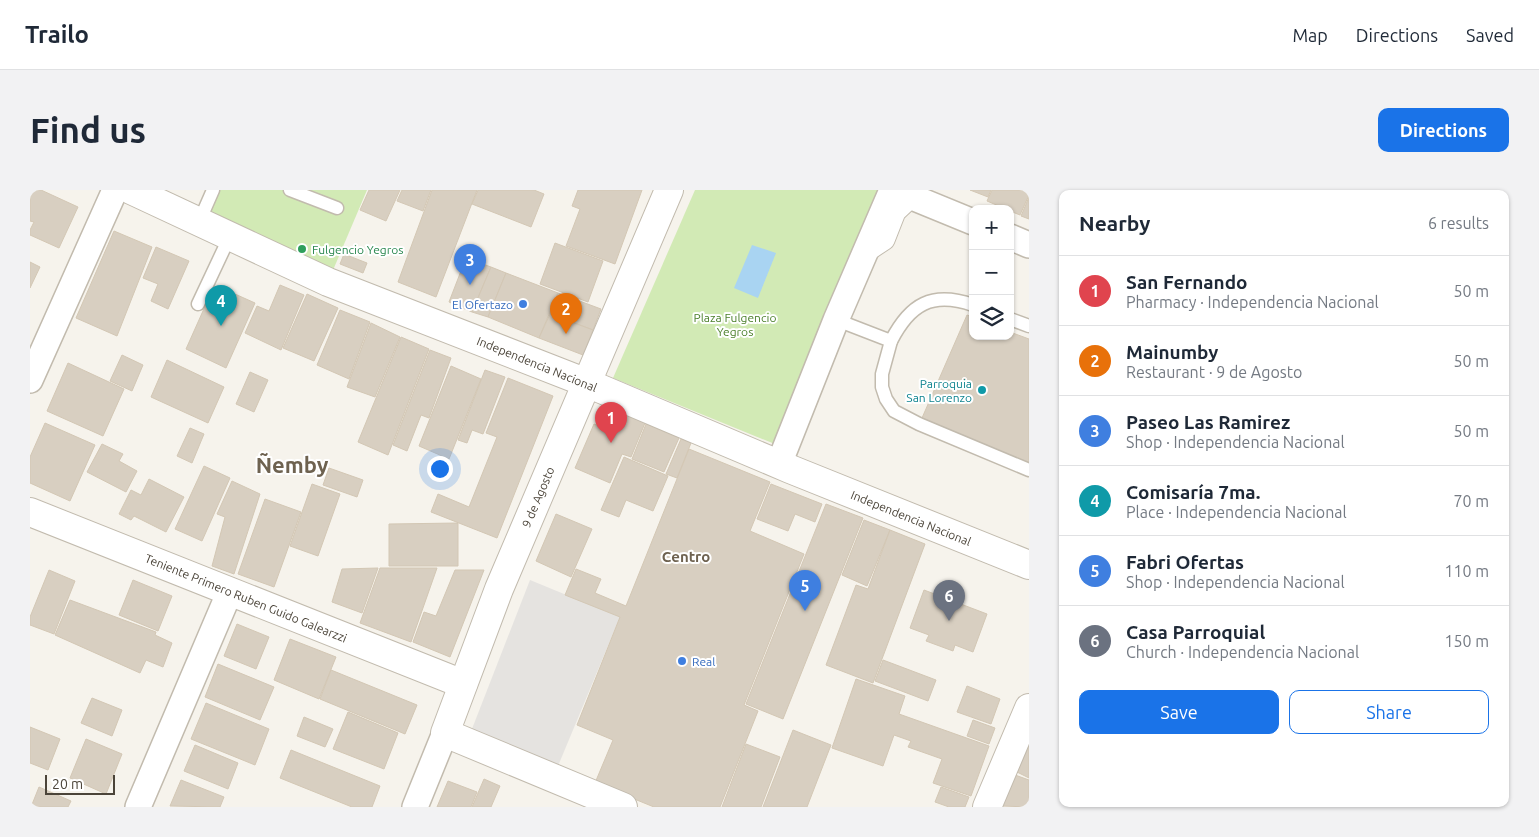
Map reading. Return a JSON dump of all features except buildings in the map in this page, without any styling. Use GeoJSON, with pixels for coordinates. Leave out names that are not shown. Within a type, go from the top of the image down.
{"type":"FeatureCollection","features":[{"type":"Feature","properties":{"kind":"street"},"geometry":{"type":"LineString","coordinates":[[30,380],[115,190]]}},
{"type":"Feature","properties":{"kind":"street","name":"Independencia Nacional"},"geometry":{"type":"LineString","coordinates":[[130,190],[328,282],[587,383],[784,467],[1029,565]]}},
{"type":"Feature","properties":{"kind":"street","name":"9 de Agosto"},"geometry":{"type":"LineString","coordinates":[[415,807],[499,589],[668,190]]}},
{"type":"Feature","properties":{"kind":"street"},"geometry":{"type":"LineString","coordinates":[[904,192],[969,220]]}},
{"type":"Feature","properties":{"kind":"street"},"geometry":{"type":"LineString","coordinates":[[784,467],[795,458],[789,441],[792,432],[806,398],[822,386],[846,324],[844,303],[866,252],[885,240],[904,192]]}},
{"type":"Feature","properties":{"kind":"street"},"geometry":{"type":"LineString","coordinates":[[784,467],[836,320],[904,192]]}},
{"type":"Feature","properties":{"kind":"street"},"geometry":{"type":"LineString","coordinates":[[1014,239],[1029,245]]}},
{"type":"Feature","properties":{"kind":"street","name":"Teniente Primero Ruben Guido Galearzzi"},"geometry":{"type":"LineString","coordinates":[[30,512],[463,684]]}},
{"type":"Feature","properties":{"kind":"street"},"geometry":{"type":"LineString","coordinates":[[138,807],[230,591]]}},
{"type":"Feature","properties":{"kind":"street"},"geometry":{"type":"LineString","coordinates":[[987,807],[1029,708]]}},
{"type":"Feature","properties":{"kind":"street"},"geometry":{"type":"LineString","coordinates":[[445,733],[624,807]]}},
{"type":"Feature","properties":{"kind":"lane"},"geometry":{"type":"LineString","coordinates":[[199,222],[213,190]]}},
{"type":"Feature","properties":{"kind":"lane"},"geometry":{"type":"LineString","coordinates":[[290,190],[337,208]]}},
{"type":"Feature","properties":{"kind":"lane"},"geometry":{"type":"LineString","coordinates":[[198,304],[230,236]]}},
{"type":"Feature","properties":{"kind":"lane"},"geometry":{"type":"LineString","coordinates":[[969,304],[949,300],[935,301],[922,304],[905,317],[891,341],[882,374],[882,387],[886,399],[894,411],[920,424],[1029,470]]}},
{"type":"Feature","properties":{"kind":"lane"},"geometry":{"type":"LineString","coordinates":[[1014,320],[1029,326]]}},
{"type":"Feature","properties":{"kind":"lane"},"geometry":{"type":"LineString","coordinates":[[846,324],[891,341]]}},
{"type":"Feature","properties":{"kind":"green space","name":"Fulgencio Yegros"},"geometry":{"type":"Polygon","coordinates":[[[209,190],[367,190],[328,282],[197,217],[209,190]]]}},
{"type":"Feature","properties":{"kind":"green space","name":"Plaza Fulgencio Yegros"},"geometry":{"type":"Polygon","coordinates":[[[695,190],[889,190],[782,447],[613,378],[695,190]]]}},
{"type":"Feature","properties":{"kind":"shaded area"},"geometry":{"type":"Polygon","coordinates":[[[530,580],[620,617],[558,766],[470,734],[530,580]]]}},
{"type":"Feature","properties":{"kind":"water"},"geometry":{"type":"Polygon","coordinates":[[[752,245],[776,253],[758,298],[734,288],[752,245]]]}},
{"type":"Feature","properties":{"kind":"place","name":"Fulgencio Yegros"},"geometry":{"type":"Point","coordinates":[302,249]}},
{"type":"Feature","properties":{"kind":"place","name":"Paseo Las Ramirez"},"geometry":{"type":"Point","coordinates":[470,285]}},
{"type":"Feature","properties":{"kind":"place","name":"El Ofertazo"},"geometry":{"type":"Point","coordinates":[523,304]}},
{"type":"Feature","properties":{"kind":"place","name":"Comisaría 7ma."},"geometry":{"type":"Point","coordinates":[221,326]}},
{"type":"Feature","properties":{"kind":"place","name":"Mainumby"},"geometry":{"type":"Point","coordinates":[566,334]}},
{"type":"Feature","properties":{"kind":"place","name":"Parroquia San Lorenzo"},"geometry":{"type":"Point","coordinates":[982,390]}},
{"type":"Feature","properties":{"kind":"place","name":"San Fernando"},"geometry":{"type":"Point","coordinates":[611,443]}},
{"type":"Feature","properties":{"kind":"place","name":"Fabri Ofertas"},"geometry":{"type":"Point","coordinates":[805,611]}},
{"type":"Feature","properties":{"kind":"place","name":"Casa Parroquial"},"geometry":{"type":"Point","coordinates":[949,621]}},
{"type":"Feature","properties":{"kind":"place","name":"Real"},"geometry":{"type":"Point","coordinates":[682,661]}},
{"type":"Feature","properties":{"kind":"district","name":"Ñemby"},"geometry":{"type":"Point","coordinates":[292,464]}},
{"type":"Feature","properties":{"kind":"district","name":"Centro"},"geometry":{"type":"Point","coordinates":[686,556]}}]}
